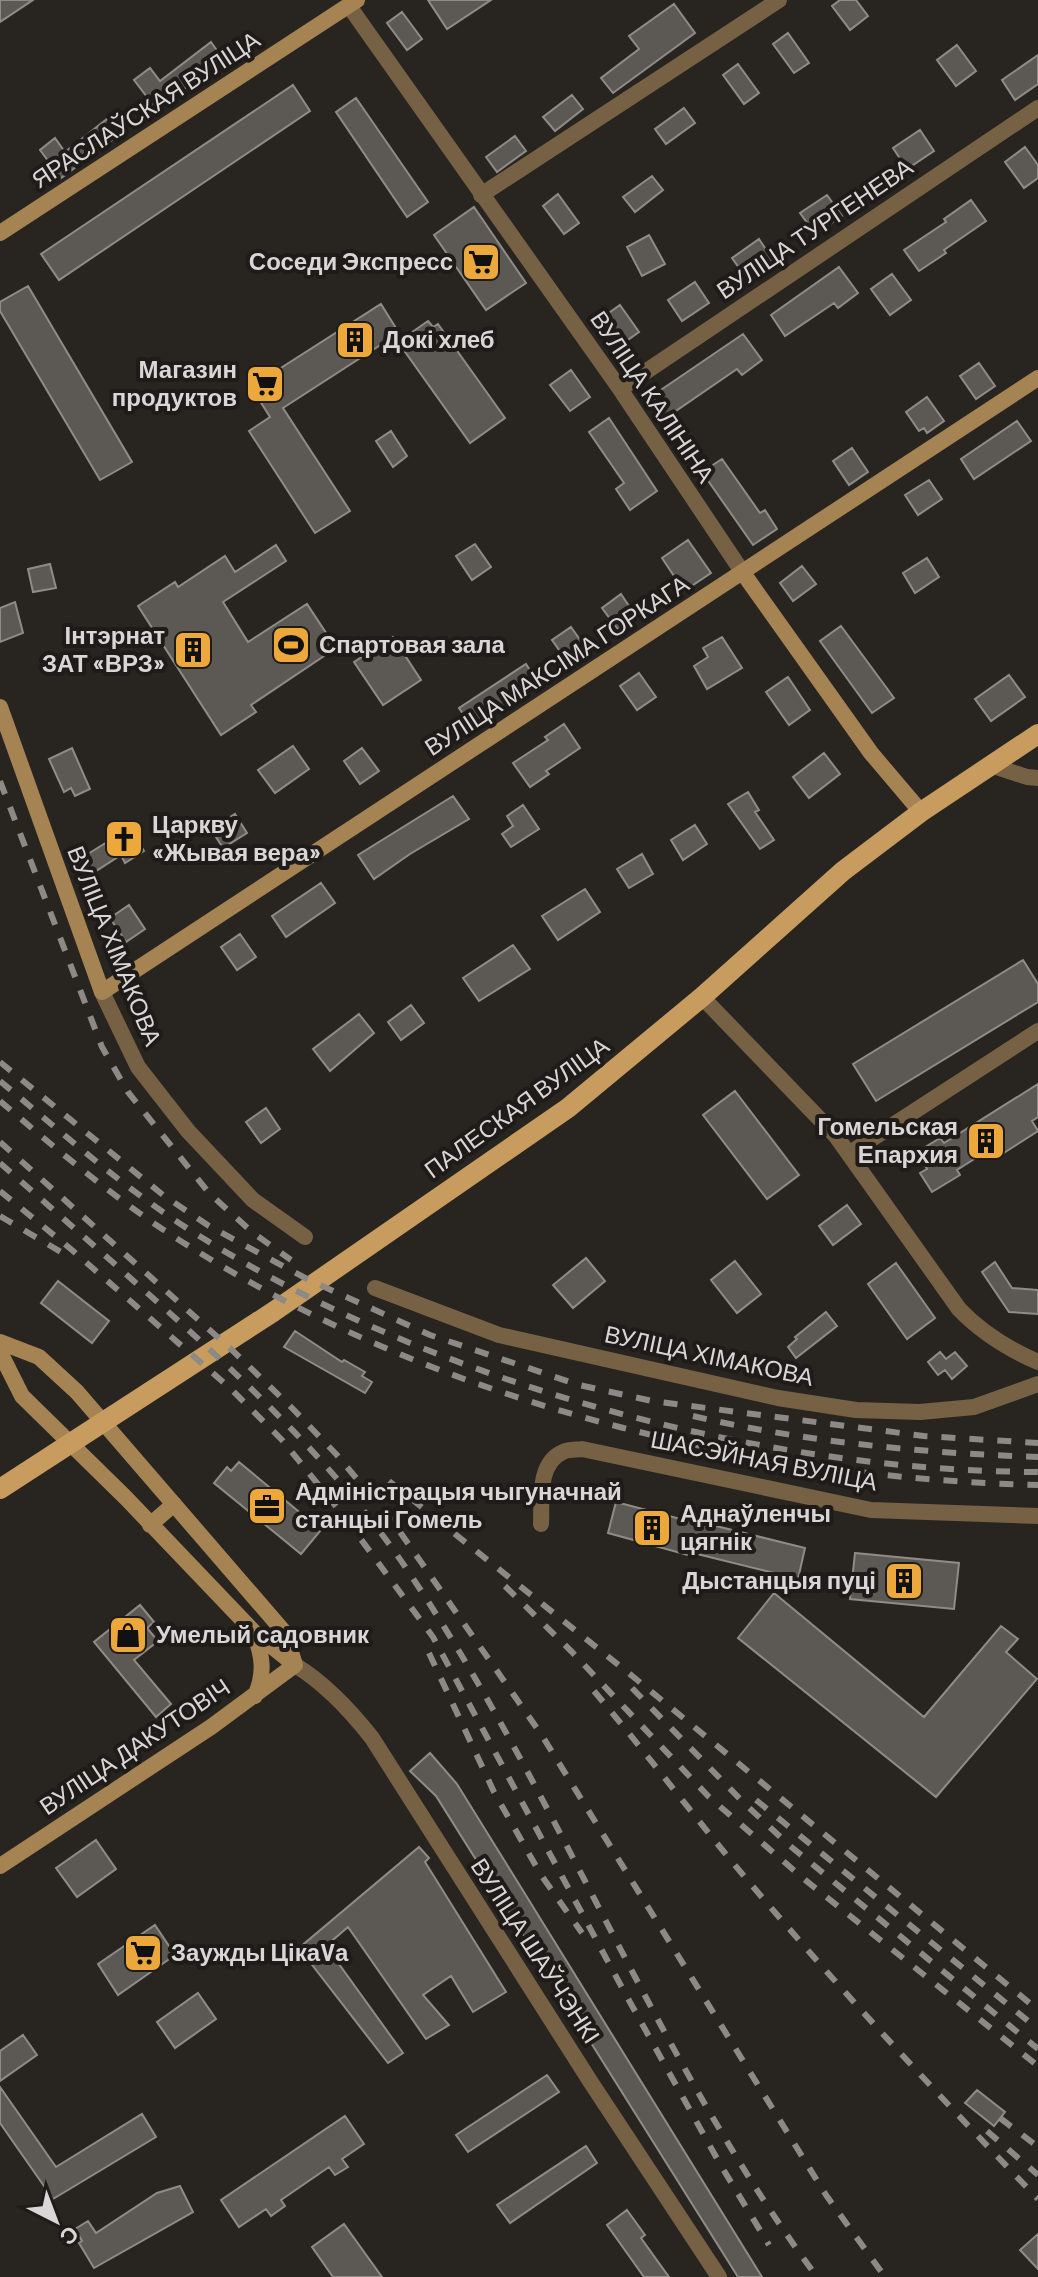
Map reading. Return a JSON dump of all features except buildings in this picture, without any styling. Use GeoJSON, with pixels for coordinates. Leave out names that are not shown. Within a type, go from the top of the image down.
{"type":"FeatureCollection","features":[{"type":"Feature","properties":{"kind":"main road","name":"ПАЛЕСКАЯ ВУЛІЦА"},"geometry":{"type":"LineString","coordinates":[[9,1483],[273,1312],[568,1108],[702,997],[843,871],[921,812],[1038,734]]}},
{"type":"Feature","properties":{"kind":"street"},"geometry":{"type":"LineString","coordinates":[[481,195],[779,0]]}},
{"type":"Feature","properties":{"kind":"street","name":"ВУЛІЦА КАЛІНІНА"},"geometry":{"type":"LineString","coordinates":[[353,3],[481,195],[620,389],[743,573],[871,753],[921,812]]}},
{"type":"Feature","properties":{"kind":"street","name":"ЯРАСЛАЎСКАЯ ВУЛІЦА"},"geometry":{"type":"LineString","coordinates":[[0,233],[353,3]]}},
{"type":"Feature","properties":{"kind":"street","name":"ВУЛІЦА ТУРГЕНЕВА"},"geometry":{"type":"LineString","coordinates":[[620,389],[1038,108]]}},
{"type":"Feature","properties":{"kind":"street","name":"ВУЛІЦА МАКСІМА ГОРКАГА"},"geometry":{"type":"LineString","coordinates":[[102,992],[1038,378]]}},
{"type":"Feature","properties":{"kind":"street","name":"ВУЛІЦА ХІМАКОВА"},"geometry":{"type":"LineString","coordinates":[[0,707],[102,992],[138,1067],[188,1131],[253,1200],[305,1237]]}},
{"type":"Feature","properties":{"kind":"street"},"geometry":{"type":"LineString","coordinates":[[990,765],[1038,778]]}},
{"type":"Feature","properties":{"kind":"street"},"geometry":{"type":"LineString","coordinates":[[702,997],[785,1080],[850,1153],[959,1309],[977,1328],[1014,1352],[1038,1362]]}},
{"type":"Feature","properties":{"kind":"street"},"geometry":{"type":"LineString","coordinates":[[850,1153],[1038,1031]]}},
{"type":"Feature","properties":{"kind":"street","name":"ВУЛІЦА ХІМАКОВА"},"geometry":{"type":"LineString","coordinates":[[375,1288],[499,1335],[778,1398],[856,1410],[920,1412],[974,1407],[1038,1384]]}},
{"type":"Feature","properties":{"kind":"street"},"geometry":{"type":"LineString","coordinates":[[0,1342],[39,1357],[77,1392],[285,1633],[295,1665]]}},
{"type":"Feature","properties":{"kind":"street","name":"ВУЛІЦА ШАЎЧЭНКІ"},"geometry":{"type":"LineString","coordinates":[[0,1352],[22,1396],[254,1632],[318,1681],[348,1709],[372,1738],[573,2055],[719,2277]]}},
{"type":"Feature","properties":{"kind":"street","name":"ШАСЭЙНАЯ ВУЛІЦА"},"geometry":{"type":"LineString","coordinates":[[541,1524],[542,1485],[546,1467],[561,1452],[582,1449],[871,1510],[1038,1516]]}},
{"type":"Feature","properties":{"kind":"street"},"geometry":{"type":"LineString","coordinates":[[150,1525],[174,1504]]}},
{"type":"Feature","properties":{"kind":"street"},"geometry":{"type":"LineString","coordinates":[[254,1632],[263,1665],[255,1696]]}},
{"type":"Feature","properties":{"kind":"street","name":"ВУЛІЦА ДАКУТОВІЧ"},"geometry":{"type":"LineString","coordinates":[[0,1866],[255,1696],[295,1665]]}},
{"type":"Feature","properties":{"kind":"railway"},"geometry":{"type":"LineString","coordinates":[[0,781],[102,1047],[128,1092],[209,1193],[252,1232],[291,1260]]}},
{"type":"Feature","properties":{"kind":"railway"},"geometry":{"type":"LineString","coordinates":[[0,1062],[163,1195],[209,1226],[307,1279],[430,1335],[579,1385],[652,1401],[924,1436],[1038,1443]]}},
{"type":"Feature","properties":{"kind":"railway"},"geometry":{"type":"LineString","coordinates":[[0,1081],[123,1183],[201,1237],[293,1289],[392,1336],[497,1376],[604,1409],[714,1436],[824,1456],[932,1468],[1038,1472]]}},
{"type":"Feature","properties":{"kind":"railway"},"geometry":{"type":"LineString","coordinates":[[0,1101],[117,1197],[192,1248],[287,1302],[388,1349],[492,1389],[599,1422],[708,1448],[819,1467],[929,1479],[1038,1485]]}},
{"type":"Feature","properties":{"kind":"railway"},"geometry":{"type":"LineString","coordinates":[[0,1142],[232,1350],[291,1407],[336,1454],[393,1522],[541,1734],[826,2195],[885,2277]]}},
{"type":"Feature","properties":{"kind":"railway"},"geometry":{"type":"LineString","coordinates":[[0,1163],[229,1367],[323,1463],[380,1531],[461,1654],[512,1743],[706,2105],[759,2193],[817,2277]]}},
{"type":"Feature","properties":{"kind":"railway"},"geometry":{"type":"LineString","coordinates":[[0,1191],[231,1389],[282,1440],[343,1515],[433,1637],[626,1995],[769,2245]]}},
{"type":"Feature","properties":{"kind":"railway"},"geometry":{"type":"LineString","coordinates":[[0,1216],[61,1252]]}},
{"type":"Feature","properties":{"kind":"railway"},"geometry":{"type":"LineString","coordinates":[[693,1416],[778,1433],[864,1445],[1038,1457]]}},
{"type":"Feature","properties":{"kind":"railway"},"geometry":{"type":"LineString","coordinates":[[389,1481],[636,1679],[1038,2010]]}},
{"type":"Feature","properties":{"kind":"railway"},"geometry":{"type":"LineString","coordinates":[[505,1586],[709,1797],[804,1879],[1038,2066]]}},
{"type":"Feature","properties":{"kind":"railway"},"geometry":{"type":"LineString","coordinates":[[429,1653],[494,1792],[541,1875],[582,1933]]}},
{"type":"Feature","properties":{"kind":"railway"},"geometry":{"type":"LineString","coordinates":[[632,1688],[789,1845],[1038,2049]]}},
{"type":"Feature","properties":{"kind":"railway"},"geometry":{"type":"LineString","coordinates":[[594,1691],[800,1941],[900,2053],[1038,2199]]}},
{"type":"Feature","properties":{"kind":"railway"},"geometry":{"type":"LineString","coordinates":[[756,1800],[1038,2029]]}},
{"type":"Feature","properties":{"kind":"railway"},"geometry":{"type":"LineString","coordinates":[[1000,2118],[1038,2147]]}},
{"type":"Feature","properties":{"kind":"railway"},"geometry":{"type":"LineString","coordinates":[[987,2131],[1038,2175]]}},
{"type":"Feature","properties":{"kind":"place","name":"Соседи Экспресс"},"geometry":{"type":"Point","coordinates":[481,262]}},
{"type":"Feature","properties":{"kind":"place","name":"Докі хлеб"},"geometry":{"type":"Point","coordinates":[355,340]}},
{"type":"Feature","properties":{"kind":"place","name":"Магазин продуктов"},"geometry":{"type":"Point","coordinates":[265,384]}},
{"type":"Feature","properties":{"kind":"place","name":"Спартовая зала"},"geometry":{"type":"Point","coordinates":[291,645]}},
{"type":"Feature","properties":{"kind":"place","name":"Інтэрнат ЗАТ «ВРЗ»"},"geometry":{"type":"Point","coordinates":[193,650]}},
{"type":"Feature","properties":{"kind":"place","name":"Царкву «Жывая вера»"},"geometry":{"type":"Point","coordinates":[124,839]}},
{"type":"Feature","properties":{"kind":"place","name":"Гомельская Епархия"},"geometry":{"type":"Point","coordinates":[986,1141]}},
{"type":"Feature","properties":{"kind":"place","name":"Адміністрацыя чыгуначнай станцыі Гомель"},"geometry":{"type":"Point","coordinates":[267,1506]}},
{"type":"Feature","properties":{"kind":"place","name":"Аднаўленчы цягнік"},"geometry":{"type":"Point","coordinates":[652,1528]}},
{"type":"Feature","properties":{"kind":"place","name":"Дыстанцыя пуці"},"geometry":{"type":"Point","coordinates":[904,1581]}},
{"type":"Feature","properties":{"kind":"place","name":"Умелый садовник"},"geometry":{"type":"Point","coordinates":[128,1635]}},
{"type":"Feature","properties":{"kind":"place","name":"Заужды ЦікаVа"},"geometry":{"type":"Point","coordinates":[143,1953]}}]}
